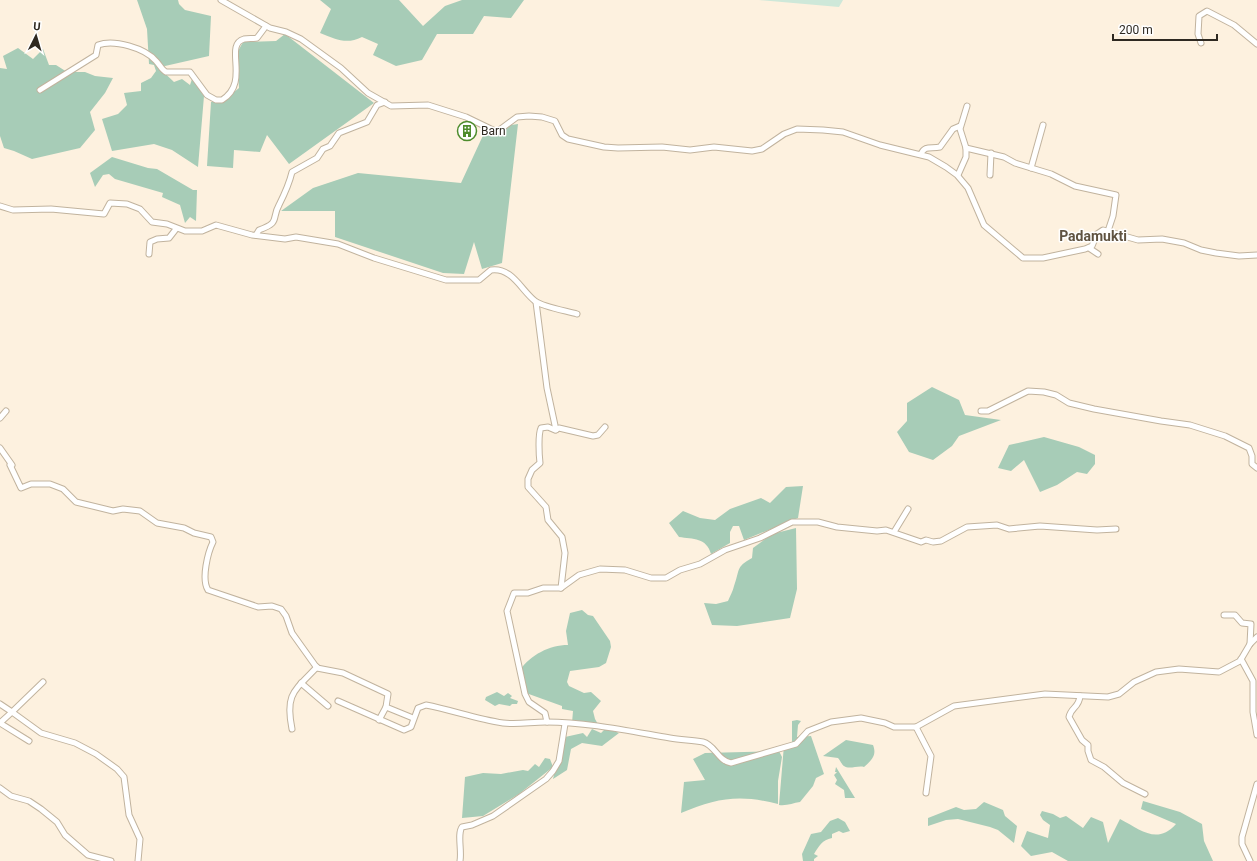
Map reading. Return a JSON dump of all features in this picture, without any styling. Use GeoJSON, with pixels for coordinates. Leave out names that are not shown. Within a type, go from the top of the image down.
{"type":"FeatureCollection","features":[{"type":"Feature","properties":{"kind":"street"},"geometry":{"type":"LineString","coordinates":[[221,0],[266,26],[286,32],[301,39],[341,68],[368,93],[385,102],[395,106],[428,105],[466,117],[495,131],[498,131],[517,117],[542,117],[555,121],[562,135],[568,139],[604,147],[662,147],[690,150],[714,147],[752,151],[762,149],[790,131],[808,129],[843,132],[880,145],[921,154],[940,163],[958,175],[968,188],[984,224],[1022,258],[1044,258],[1089,248],[1092,246],[1099,232],[1108,231],[1138,240],[1162,239],[1184,243],[1200,250],[1216,253],[1239,256],[1257,255]]}},
{"type":"Feature","properties":{"kind":"street"},"geometry":{"type":"LineString","coordinates":[[1202,43],[1198,34],[1199,16],[1206,11],[1235,26],[1257,44]]}},
{"type":"Feature","properties":{"kind":"street"},"geometry":{"type":"LineString","coordinates":[[40,90],[96,55],[98,45],[108,43],[124,44],[144,51],[156,60],[166,72],[190,72],[207,95],[216,100],[222,100],[234,89],[237,75],[234,53],[241,41],[244,39],[257,38],[266,26]]}},
{"type":"Feature","properties":{"kind":"street"},"geometry":{"type":"LineString","coordinates":[[256,235],[258,230],[267,227],[275,220],[278,205],[289,187],[292,172],[308,165],[317,158],[323,148],[330,146],[339,133],[367,122],[377,105],[385,102]]}},
{"type":"Feature","properties":{"kind":"street"},"geometry":{"type":"LineString","coordinates":[[958,175],[966,157],[966,148],[960,126],[967,106]]}},
{"type":"Feature","properties":{"kind":"street"},"geometry":{"type":"LineString","coordinates":[[1031,168],[1044,125]]}},
{"type":"Feature","properties":{"kind":"street"},"geometry":{"type":"LineString","coordinates":[[921,154],[923,149],[928,147],[940,147],[953,129],[960,126]]}},
{"type":"Feature","properties":{"kind":"street"},"geometry":{"type":"LineString","coordinates":[[966,148],[991,153],[1051,174],[1075,186],[1116,195],[1113,216],[1108,231]]}},
{"type":"Feature","properties":{"kind":"street"},"geometry":{"type":"LineString","coordinates":[[990,175],[991,153]]}},
{"type":"Feature","properties":{"kind":"street"},"geometry":{"type":"LineString","coordinates":[[0,206],[12,210],[51,208],[104,214],[110,203],[124,203],[140,209],[152,222],[167,224],[176,229],[202,231],[216,225],[256,235],[285,239],[297,237],[338,244],[374,258],[446,280],[479,280],[491,270],[504,271],[508,273],[536,302],[577,314]]}},
{"type":"Feature","properties":{"kind":"street"},"geometry":{"type":"LineString","coordinates":[[149,254],[150,242],[157,239],[169,238],[176,229]]}},
{"type":"Feature","properties":{"kind":"street"},"geometry":{"type":"LineString","coordinates":[[1089,248],[1098,254]]}},
{"type":"Feature","properties":{"kind":"street"},"geometry":{"type":"LineString","coordinates":[[536,302],[547,388],[556,430]]}},
{"type":"Feature","properties":{"kind":"street"},"geometry":{"type":"LineString","coordinates":[[980,411],[988,411],[1028,391],[1044,392],[1056,395],[1070,403],[1122,415],[1188,424],[1223,436],[1249,448],[1252,456],[1252,464],[1257,468]]}},
{"type":"Feature","properties":{"kind":"street"},"geometry":{"type":"LineString","coordinates":[[0,418],[6,411]]}},
{"type":"Feature","properties":{"kind":"street"},"geometry":{"type":"LineString","coordinates":[[561,588],[565,553],[562,537],[548,520],[546,507],[529,489],[528,483],[532,470],[540,463],[538,451],[541,442],[539,434],[540,428],[548,427],[556,430],[559,428],[593,436],[598,435],[606,427]]}},
{"type":"Feature","properties":{"kind":"street"},"geometry":{"type":"LineString","coordinates":[[0,448],[11,465],[21,488],[32,484],[50,484],[63,489],[76,502],[113,511],[123,509],[140,511],[157,523],[184,528],[194,533],[211,537],[214,542],[207,557],[207,588],[210,591],[258,607],[272,606],[280,609],[286,616],[292,633],[317,667],[343,673],[388,694],[386,707],[379,720]]}},
{"type":"Feature","properties":{"kind":"street"},"geometry":{"type":"LineString","coordinates":[[894,532],[908,509]]}},
{"type":"Feature","properties":{"kind":"street"},"geometry":{"type":"LineString","coordinates":[[547,722],[545,713],[526,698],[507,609],[514,593],[528,593],[544,588],[561,588],[579,575],[600,569],[625,570],[654,579],[666,578],[680,570],[700,564],[725,550],[760,538],[792,522],[822,523],[877,531],[886,530],[921,542],[926,540],[933,542],[941,541],[967,527],[997,525],[1009,529],[1040,526],[1097,530],[1116,529]]}},
{"type":"Feature","properties":{"kind":"street"},"geometry":{"type":"LineString","coordinates":[[1224,615],[1235,615],[1242,623],[1251,624],[1250,644]]}},
{"type":"Feature","properties":{"kind":"street"},"geometry":{"type":"LineString","coordinates":[[338,702],[379,720],[407,730],[411,727],[413,718],[418,708],[426,705],[478,719],[503,723],[547,722],[628,730],[683,741],[704,742],[708,744],[724,762],[731,763],[796,744],[808,731],[831,722],[861,718],[885,723],[894,727],[916,727],[954,706],[1045,694],[1067,694],[1090,697],[1115,696],[1146,675],[1179,669],[1219,672],[1229,668],[1241,659],[1250,644],[1257,637]]}},
{"type":"Feature","properties":{"kind":"street"},"geometry":{"type":"LineString","coordinates":[[1241,659],[1253,681],[1252,712],[1257,735]]}},
{"type":"Feature","properties":{"kind":"street"},"geometry":{"type":"LineString","coordinates":[[292,730],[289,705],[294,690],[317,667]]}},
{"type":"Feature","properties":{"kind":"street"},"geometry":{"type":"LineString","coordinates":[[29,741],[0,723],[43,682]]}},
{"type":"Feature","properties":{"kind":"street"},"geometry":{"type":"LineString","coordinates":[[301,683],[328,706]]}},
{"type":"Feature","properties":{"kind":"street"},"geometry":{"type":"LineString","coordinates":[[1080,696],[1078,705],[1071,711],[1069,717],[1082,740],[1088,745],[1091,760],[1104,767],[1123,783],[1145,794]]}},
{"type":"Feature","properties":{"kind":"street"},"geometry":{"type":"LineString","coordinates":[[0,704],[41,733],[75,743],[96,754],[121,773],[124,777],[129,815],[140,839],[138,861]]}},
{"type":"Feature","properties":{"kind":"street"},"geometry":{"type":"LineString","coordinates":[[386,707],[413,718]]}},
{"type":"Feature","properties":{"kind":"street"},"geometry":{"type":"LineString","coordinates":[[460,861],[462,851],[460,830],[466,825],[472,825],[493,816],[546,779],[553,771],[559,760],[566,724]]}},
{"type":"Feature","properties":{"kind":"street"},"geometry":{"type":"LineString","coordinates":[[916,727],[931,756],[926,793]]}},
{"type":"Feature","properties":{"kind":"street"},"geometry":{"type":"LineString","coordinates":[[1250,861],[1242,844],[1242,837],[1257,784]]}},
{"type":"Feature","properties":{"kind":"street"},"geometry":{"type":"LineString","coordinates":[[0,788],[14,798],[29,801],[41,809],[57,822],[65,836],[88,855],[111,861]]}},
{"type":"Feature","properties":{"kind":"green space"},"geometry":{"type":"Polygon","coordinates":[[[137,0],[178,0],[179,4],[185,10],[211,16],[209,56],[165,66],[156,65],[174,82],[182,79],[190,85],[192,79],[204,96],[198,167],[172,150],[154,144],[112,151],[102,119],[118,114],[127,105],[124,93],[141,91],[141,83],[151,78],[156,71],[154,65],[149,64],[147,29],[137,0]]]}},
{"type":"Feature","properties":{"kind":"green space"},"geometry":{"type":"Polygon","coordinates":[[[320,0],[399,0],[423,26],[445,6],[462,0],[524,0],[511,18],[484,16],[473,34],[437,34],[422,60],[396,66],[373,55],[378,44],[362,37],[351,41],[346,41],[320,33],[331,9],[320,0]]]}},
{"type":"Feature","properties":{"kind":"green space"},"geometry":{"type":"Polygon","coordinates":[[[759,0],[843,0],[839,7],[759,0]]]}},
{"type":"Feature","properties":{"kind":"green space"},"geometry":{"type":"Polygon","coordinates":[[[285,34],[374,103],[289,164],[267,135],[260,152],[234,150],[233,168],[207,166],[211,102],[222,102],[239,88],[237,53],[243,42],[276,41],[285,34]]]}},
{"type":"Feature","properties":{"kind":"green space"},"geometry":{"type":"Polygon","coordinates":[[[18,48],[33,59],[43,49],[49,65],[56,65],[67,72],[85,72],[95,76],[113,78],[105,93],[90,112],[95,130],[80,148],[32,159],[4,148],[0,136],[0,68],[7,69],[3,56],[18,48]]]}},
{"type":"Feature","properties":{"kind":"green space"},"geometry":{"type":"Polygon","coordinates":[[[518,124],[502,263],[482,269],[474,242],[464,274],[443,273],[335,237],[335,211],[281,211],[313,188],[358,173],[461,183],[486,129],[518,124]]]}},
{"type":"Feature","properties":{"kind":"green space"},"geometry":{"type":"Polygon","coordinates":[[[112,157],[148,168],[157,169],[193,190],[197,190],[196,221],[190,217],[185,223],[180,205],[162,197],[163,193],[115,179],[109,174],[103,175],[95,187],[90,173],[112,157]]]}},
{"type":"Feature","properties":{"kind":"green space"},"geometry":{"type":"Polygon","coordinates":[[[932,387],[959,400],[965,415],[1001,420],[959,436],[952,446],[933,460],[909,452],[897,432],[907,421],[907,403],[932,387]]]}},
{"type":"Feature","properties":{"kind":"green space"},"geometry":{"type":"Polygon","coordinates":[[[1044,437],[1079,447],[1095,455],[1095,464],[1087,474],[1077,472],[1057,485],[1040,492],[1024,460],[1011,471],[998,468],[1009,445],[1044,437]]]}},
{"type":"Feature","properties":{"kind":"green space"},"geometry":{"type":"Polygon","coordinates":[[[803,486],[798,518],[744,540],[739,526],[733,526],[730,532],[730,543],[711,554],[703,542],[679,537],[669,523],[683,511],[700,518],[715,520],[730,509],[761,498],[770,503],[786,487],[803,486]]]}},
{"type":"Feature","properties":{"kind":"green space"},"geometry":{"type":"Polygon","coordinates":[[[796,528],[797,589],[790,618],[737,626],[712,625],[704,603],[716,604],[728,601],[740,567],[752,558],[753,548],[772,534],[796,528]]]}},
{"type":"Feature","properties":{"kind":"green space"},"geometry":{"type":"Polygon","coordinates":[[[582,610],[588,615],[593,616],[610,641],[611,647],[606,663],[599,667],[570,671],[567,682],[569,686],[584,693],[591,692],[601,701],[593,711],[599,726],[572,723],[573,711],[562,709],[562,706],[526,693],[520,670],[535,655],[547,649],[561,645],[568,645],[566,631],[570,613],[582,610]]]}},
{"type":"Feature","properties":{"kind":"green space"},"geometry":{"type":"Polygon","coordinates":[[[497,692],[504,696],[508,693],[512,696],[510,698],[518,701],[517,704],[512,704],[510,706],[499,704],[495,706],[485,700],[486,697],[497,692]]]}},
{"type":"Feature","properties":{"kind":"green space"},"geometry":{"type":"Polygon","coordinates":[[[792,721],[801,721],[798,725],[797,737],[811,736],[824,774],[816,778],[813,786],[800,802],[779,805],[784,745],[792,744],[792,721]]]}},
{"type":"Feature","properties":{"kind":"green space"},"geometry":{"type":"Polygon","coordinates":[[[606,728],[619,733],[602,746],[582,743],[571,749],[567,770],[553,779],[561,745],[565,737],[583,733],[587,737],[592,729],[601,733],[606,728]]]}},
{"type":"Feature","properties":{"kind":"green space"},"geometry":{"type":"Polygon","coordinates":[[[846,740],[873,745],[874,755],[864,767],[846,767],[842,765],[838,758],[823,756],[846,740]]]}},
{"type":"Feature","properties":{"kind":"green space"},"geometry":{"type":"Polygon","coordinates":[[[779,751],[782,757],[778,781],[778,804],[751,799],[728,799],[706,804],[681,813],[684,782],[705,780],[693,759],[705,753],[779,751]]]}},
{"type":"Feature","properties":{"kind":"green space"},"geometry":{"type":"Polygon","coordinates":[[[545,758],[550,759],[553,767],[519,794],[483,816],[462,818],[465,777],[483,773],[501,774],[523,770],[528,771],[535,764],[539,767],[545,758]]]}},
{"type":"Feature","properties":{"kind":"green space"},"geometry":{"type":"Polygon","coordinates":[[[836,767],[855,798],[845,798],[844,790],[835,784],[837,780],[834,775],[837,772],[835,772],[836,767]]]}},
{"type":"Feature","properties":{"kind":"green space"},"geometry":{"type":"Polygon","coordinates":[[[1143,801],[1180,812],[1202,824],[1204,841],[1213,861],[1068,861],[1052,852],[1031,856],[1021,846],[1027,831],[1048,838],[1050,825],[1043,820],[1040,815],[1042,811],[1060,818],[1066,816],[1083,828],[1091,817],[1103,822],[1108,843],[1120,819],[1142,831],[1155,835],[1162,834],[1176,824],[1141,809],[1143,801]]]}},
{"type":"Feature","properties":{"kind":"green space"},"geometry":{"type":"Polygon","coordinates":[[[984,802],[1003,810],[1005,816],[1017,826],[1014,843],[998,830],[958,819],[946,820],[928,826],[928,818],[956,807],[964,810],[976,809],[984,802]]]}},
{"type":"Feature","properties":{"kind":"green space"},"geometry":{"type":"Polygon","coordinates":[[[838,818],[845,822],[850,831],[843,833],[839,831],[832,834],[832,838],[823,842],[814,854],[818,856],[814,859],[814,861],[803,861],[802,854],[811,834],[821,832],[830,821],[838,818]]]}},
{"type":"Feature","properties":{"kind":"place","name":"Barn"},"geometry":{"type":"Point","coordinates":[467,131]}},
{"type":"Feature","properties":{"kind":"district","name":"Padamukti"},"geometry":{"type":"Point","coordinates":[1093,236]}}]}
